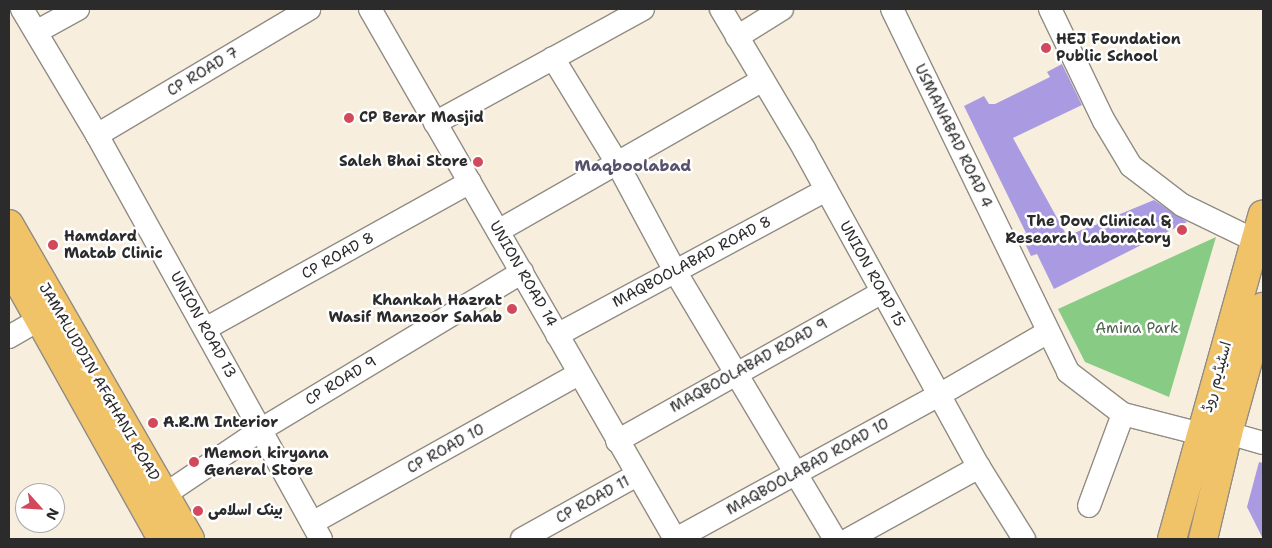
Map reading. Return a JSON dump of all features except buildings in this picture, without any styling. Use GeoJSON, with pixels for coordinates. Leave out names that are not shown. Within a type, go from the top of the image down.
{"type":"FeatureCollection","features":[{"type":"Feature","properties":{"kind":"main road","name":"اسٹیڈیم روڈ"},"geometry":{"type":"LineString","coordinates":[[1172,539],[1263,214]]}},
{"type":"Feature","properties":{"kind":"main road","name":"JAMALUDDIN AFGHANI ROAD"},"geometry":{"type":"LineString","coordinates":[[9,224],[190,539]]}},
{"type":"Feature","properties":{"kind":"main road","name":"JAMALUDDIN AFGHANI ROAD"},"geometry":{"type":"LineString","coordinates":[[9,265],[162,539]]}},
{"type":"Feature","properties":{"kind":"main road","name":"اسٹیڈیم روڈ"},"geometry":{"type":"LineString","coordinates":[[1203,539],[1228,433],[1263,307]]}},
{"type":"Feature","properties":{"kind":"street","name":"UNION ROAD 13"},"geometry":{"type":"LineString","coordinates":[[22,9],[98,135],[317,531]]}},
{"type":"Feature","properties":{"kind":"street"},"geometry":{"type":"LineString","coordinates":[[36,32],[78,9]]}},
{"type":"Feature","properties":{"kind":"street","name":"CP ROAD 7"},"geometry":{"type":"LineString","coordinates":[[98,135],[309,9]]}},
{"type":"Feature","properties":{"kind":"street","name":"UNION ROAD 14"},"geometry":{"type":"LineString","coordinates":[[370,9],[617,441],[676,539]]}},
{"type":"Feature","properties":{"kind":"street"},"geometry":{"type":"LineString","coordinates":[[435,123],[643,9]]}},
{"type":"Feature","properties":{"kind":"street","name":"UNION ROAD 15"},"geometry":{"type":"LineString","coordinates":[[721,9],[826,190],[979,467],[1024,539]]}},
{"type":"Feature","properties":{"kind":"street"},"geometry":{"type":"LineString","coordinates":[[737,37],[782,9]]}},
{"type":"Feature","properties":{"kind":"street","name":"USMANABAD ROAD 4"},"geometry":{"type":"LineString","coordinates":[[892,9],[1068,372],[1123,414],[1201,434]]}},
{"type":"Feature","properties":{"kind":"street"},"geometry":{"type":"LineString","coordinates":[[1050,9],[1104,121],[1131,166],[1182,205],[1256,241]]}},
{"type":"Feature","properties":{"kind":"street"},"geometry":{"type":"LineString","coordinates":[[553,58],[618,163],[675,271],[835,539]]}},
{"type":"Feature","properties":{"kind":"street"},"geometry":{"type":"LineString","coordinates":[[498,231],[763,80]]}},
{"type":"Feature","properties":{"kind":"street","name":"CP ROAD 8"},"geometry":{"type":"LineString","coordinates":[[205,329],[470,182]]}},
{"type":"Feature","properties":{"kind":"street","name":"MAQBOOLABAD ROAD 8"},"geometry":{"type":"LineString","coordinates":[[557,335],[826,190]]}},
{"type":"Feature","properties":{"kind":"street","name":"CP ROAD 9"},"geometry":{"type":"LineString","coordinates":[[164,495],[262,429],[522,272]]}},
{"type":"Feature","properties":{"kind":"street","name":"MAQBOOLABAD ROAD 9"},"geometry":{"type":"LineString","coordinates":[[617,441],[882,292]]}},
{"type":"Feature","properties":{"kind":"street"},"geometry":{"type":"LineString","coordinates":[[9,337],[40,319]]}},
{"type":"Feature","properties":{"kind":"street","name":"MAQBOOLABAD ROAD 10"},"geometry":{"type":"LineString","coordinates":[[676,539],[939,395],[1048,332]]}},
{"type":"Feature","properties":{"kind":"street","name":"CP ROAD 10"},"geometry":{"type":"LineString","coordinates":[[317,531],[579,374]]}},
{"type":"Feature","properties":{"kind":"street"},"geometry":{"type":"LineString","coordinates":[[1089,506],[1123,414]]}},
{"type":"Feature","properties":{"kind":"street"},"geometry":{"type":"LineString","coordinates":[[1228,433],[1263,443]]}},
{"type":"Feature","properties":{"kind":"street"},"geometry":{"type":"LineString","coordinates":[[849,539],[979,467]]}},
{"type":"Feature","properties":{"kind":"street","name":"CP ROAD 11"},"geometry":{"type":"LineString","coordinates":[[522,539],[637,475]]}},
{"type":"Feature","properties":{"kind":"green space","name":"Amina Park"},"geometry":{"type":"Polygon","coordinates":[[[1216,237],[1169,397],[1085,362],[1058,309],[1216,237]]]}},
{"type":"Feature","properties":{"kind":"place","name":"HEJ Foundation Public School"},"geometry":{"type":"Point","coordinates":[1046,48]}},
{"type":"Feature","properties":{"kind":"place","name":"CP Berar Masjid"},"geometry":{"type":"Point","coordinates":[349,118]}},
{"type":"Feature","properties":{"kind":"place","name":"Saleh Bhai Store"},"geometry":{"type":"Point","coordinates":[478,162]}},
{"type":"Feature","properties":{"kind":"place","name":"The Dow Clinical & Research Laboratory"},"geometry":{"type":"Point","coordinates":[1182,230]}},
{"type":"Feature","properties":{"kind":"place","name":"Hamdard Matab Clinic"},"geometry":{"type":"Point","coordinates":[53,245]}},
{"type":"Feature","properties":{"kind":"place","name":"Khankah Hazrat Wasif Manzoor Sahab"},"geometry":{"type":"Point","coordinates":[512,309]}},
{"type":"Feature","properties":{"kind":"place","name":"A.R.M Interior"},"geometry":{"type":"Point","coordinates":[153,423]}},
{"type":"Feature","properties":{"kind":"place","name":"Memon kiryana General Store"},"geometry":{"type":"Point","coordinates":[194,462]}},
{"type":"Feature","properties":{"kind":"place","name":"بینک اسلامی"},"geometry":{"type":"Point","coordinates":[198,511]}},
{"type":"Feature","properties":{"kind":"district","name":"Maqboolabad"},"geometry":{"type":"Point","coordinates":[633,166]}}]}
